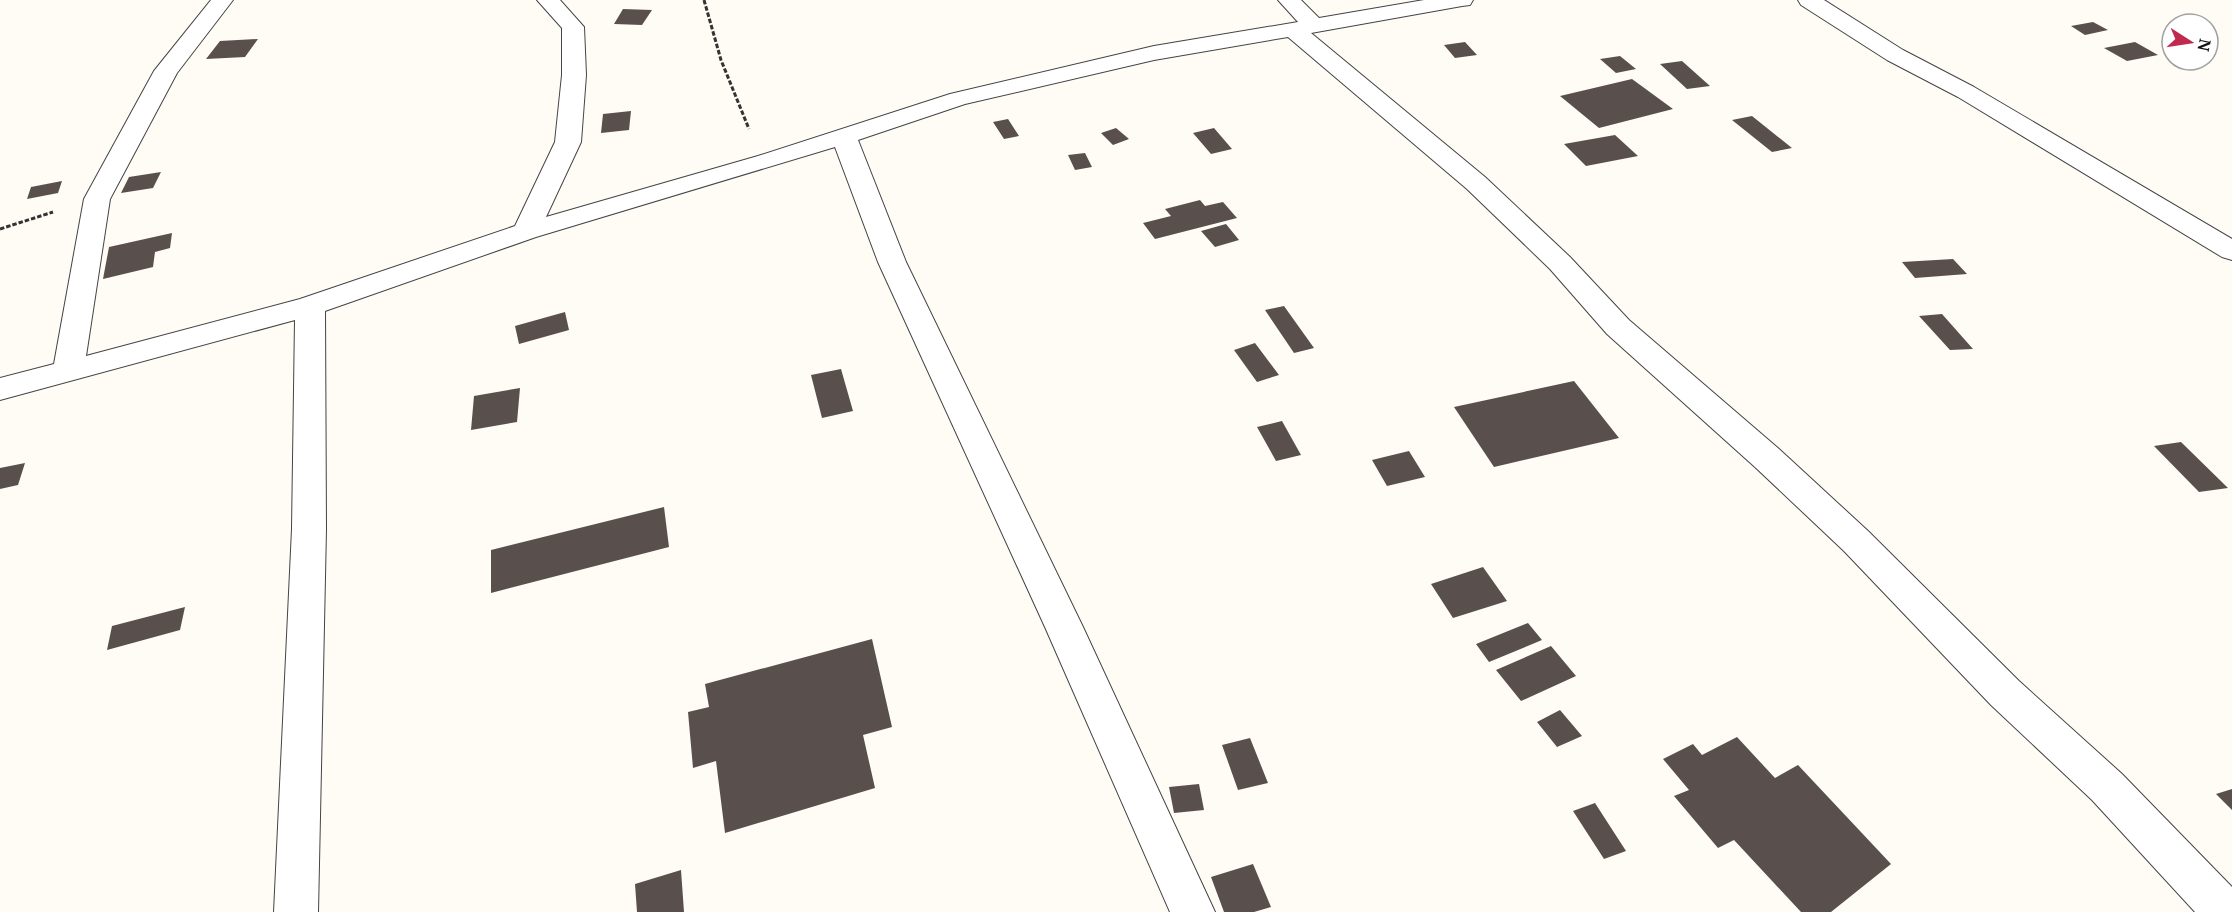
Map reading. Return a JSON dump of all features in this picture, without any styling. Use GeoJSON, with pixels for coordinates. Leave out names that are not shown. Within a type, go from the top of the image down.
{"type":"FeatureCollection","features":[{"type":"Feature","properties":{"kind":"street"},"geometry":{"type":"LineString","coordinates":[[68,371],[97,200],[166,71],[222,0]]}},
{"type":"Feature","properties":{"kind":"street"},"geometry":{"type":"LineString","coordinates":[[526,231],[568,142],[574,75],[573,27],[548,0]]}},
{"type":"Feature","properties":{"kind":"street"},"geometry":{"type":"LineString","coordinates":[[0,389],[310,306],[526,231],[767,161],[958,99],[1299,19],[1396,5],[1462,0]]}},
{"type":"Feature","properties":{"kind":"street"},"geometry":{"type":"LineString","coordinates":[[1809,0],[1895,55],[1966,93],[2232,250]]}},
{"type":"Feature","properties":{"kind":"street"},"geometry":{"type":"LineString","coordinates":[[1299,19],[1560,263],[1618,327],[1767,458],[1856,542],[2005,693],[2107,787],[2225,912]]}},
{"type":"Feature","properties":{"kind":"street"},"geometry":{"type":"LineString","coordinates":[[844,137],[892,262],[1064,627],[1192,912]]}},
{"type":"Feature","properties":{"kind":"street"},"geometry":{"type":"LineString","coordinates":[[296,912],[309,528],[310,306]]}},
{"type":"Feature","properties":{"kind":"path"},"geometry":{"type":"LineString","coordinates":[[704,0],[721,60],[750,131],[767,161]]}},
{"type":"Feature","properties":{"kind":"path"},"geometry":{"type":"LineString","coordinates":[[0,229],[97,200]]}},
{"type":"Feature","properties":{"kind":"building"},"geometry":{"type":"Polygon","coordinates":[[[623,9],[652,10],[642,25],[614,24],[623,9]]]}},
{"type":"Feature","properties":{"kind":"building"},"geometry":{"type":"Polygon","coordinates":[[[2093,22],[2108,30],[2085,35],[2071,26],[2093,22]]]}},
{"type":"Feature","properties":{"kind":"building"},"geometry":{"type":"Polygon","coordinates":[[[258,39],[245,57],[206,59],[220,41],[258,39]]]}},
{"type":"Feature","properties":{"kind":"building"},"geometry":{"type":"Polygon","coordinates":[[[1465,42],[1477,55],[1455,58],[1444,45],[1465,42]]]}},
{"type":"Feature","properties":{"kind":"building"},"geometry":{"type":"Polygon","coordinates":[[[2135,42],[2158,55],[2127,61],[2104,48],[2135,42]]]}},
{"type":"Feature","properties":{"kind":"building"},"geometry":{"type":"Polygon","coordinates":[[[1620,56],[1636,69],[1616,73],[1600,59],[1620,56]]]}},
{"type":"Feature","properties":{"kind":"building"},"geometry":{"type":"Polygon","coordinates":[[[1682,61],[1710,86],[1687,89],[1660,64],[1682,61]]]}},
{"type":"Feature","properties":{"kind":"building"},"geometry":{"type":"Polygon","coordinates":[[[1632,79],[1673,109],[1599,128],[1560,96],[1632,79]]]}},
{"type":"Feature","properties":{"kind":"building"},"geometry":{"type":"Polygon","coordinates":[[[631,111],[629,130],[601,133],[603,114],[631,111]]]}},
{"type":"Feature","properties":{"kind":"building"},"geometry":{"type":"Polygon","coordinates":[[[1752,116],[1792,148],[1772,152],[1732,120],[1752,116]]]}},
{"type":"Feature","properties":{"kind":"building"},"geometry":{"type":"Polygon","coordinates":[[[1008,119],[1019,136],[1004,139],[993,122],[1008,119]]]}},
{"type":"Feature","properties":{"kind":"building"},"geometry":{"type":"Polygon","coordinates":[[[1116,128],[1129,139],[1113,145],[1101,133],[1116,128]]]}},
{"type":"Feature","properties":{"kind":"building"},"geometry":{"type":"Polygon","coordinates":[[[1214,128],[1232,149],[1211,154],[1193,133],[1214,128]]]}},
{"type":"Feature","properties":{"kind":"building"},"geometry":{"type":"Polygon","coordinates":[[[1615,135],[1638,156],[1586,166],[1564,144],[1615,135]]]}},
{"type":"Feature","properties":{"kind":"building"},"geometry":{"type":"Polygon","coordinates":[[[1085,153],[1092,167],[1075,170],[1068,155],[1085,153]]]}},
{"type":"Feature","properties":{"kind":"building"},"geometry":{"type":"Polygon","coordinates":[[[161,172],[153,188],[121,193],[129,177],[161,172]]]}},
{"type":"Feature","properties":{"kind":"building"},"geometry":{"type":"Polygon","coordinates":[[[62,181],[58,193],[27,199],[31,187],[62,181]]]}},
{"type":"Feature","properties":{"kind":"building"},"geometry":{"type":"Polygon","coordinates":[[[1200,200],[1205,206],[1223,202],[1237,218],[1155,239],[1143,223],[1171,216],[1165,209],[1200,200]]]}},
{"type":"Feature","properties":{"kind":"building"},"geometry":{"type":"Polygon","coordinates":[[[1226,224],[1239,240],[1215,247],[1201,231],[1226,224]]]}},
{"type":"Feature","properties":{"kind":"building"},"geometry":{"type":"Polygon","coordinates":[[[172,233],[170,248],[155,252],[153,267],[103,279],[109,247],[172,233]]]}},
{"type":"Feature","properties":{"kind":"building"},"geometry":{"type":"Polygon","coordinates":[[[1953,259],[1967,274],[1915,278],[1902,262],[1953,259]]]}},
{"type":"Feature","properties":{"kind":"building"},"geometry":{"type":"Polygon","coordinates":[[[1284,306],[1314,348],[1294,353],[1265,310],[1284,306]]]}},
{"type":"Feature","properties":{"kind":"building"},"geometry":{"type":"Polygon","coordinates":[[[565,312],[569,330],[519,344],[515,326],[565,312]]]}},
{"type":"Feature","properties":{"kind":"building"},"geometry":{"type":"Polygon","coordinates":[[[1942,314],[1973,349],[1950,350],[1919,316],[1942,314]]]}},
{"type":"Feature","properties":{"kind":"building"},"geometry":{"type":"Polygon","coordinates":[[[1255,343],[1279,375],[1257,382],[1234,350],[1255,343]]]}},
{"type":"Feature","properties":{"kind":"building"},"geometry":{"type":"Polygon","coordinates":[[[841,369],[853,411],[822,418],[811,375],[841,369]]]}},
{"type":"Feature","properties":{"kind":"building"},"geometry":{"type":"Polygon","coordinates":[[[1574,381],[1619,438],[1494,467],[1454,407],[1574,381]]]}},
{"type":"Feature","properties":{"kind":"building"},"geometry":{"type":"Polygon","coordinates":[[[520,388],[517,422],[471,430],[474,396],[520,388]]]}},
{"type":"Feature","properties":{"kind":"building"},"geometry":{"type":"Polygon","coordinates":[[[1282,421],[1301,455],[1276,461],[1257,427],[1282,421]]]}},
{"type":"Feature","properties":{"kind":"building"},"geometry":{"type":"Polygon","coordinates":[[[2181,442],[2228,488],[2199,492],[2154,446],[2181,442]]]}},
{"type":"Feature","properties":{"kind":"building"},"geometry":{"type":"Polygon","coordinates":[[[1409,451],[1425,477],[1387,486],[1372,460],[1409,451]]]}},
{"type":"Feature","properties":{"kind":"building"},"geometry":{"type":"Polygon","coordinates":[[[25,463],[18,485],[0,489],[0,468],[25,463]]]}},
{"type":"Feature","properties":{"kind":"building"},"geometry":{"type":"Polygon","coordinates":[[[664,507],[669,547],[491,593],[491,550],[664,507]]]}},
{"type":"Feature","properties":{"kind":"building"},"geometry":{"type":"Polygon","coordinates":[[[1483,567],[1507,601],[1453,618],[1431,584],[1483,567]]]}},
{"type":"Feature","properties":{"kind":"building"},"geometry":{"type":"Polygon","coordinates":[[[185,607],[180,630],[107,650],[112,626],[185,607]]]}},
{"type":"Feature","properties":{"kind":"building"},"geometry":{"type":"Polygon","coordinates":[[[1528,623],[1542,640],[1489,662],[1476,644],[1528,623]]]}},
{"type":"Feature","properties":{"kind":"building"},"geometry":{"type":"Polygon","coordinates":[[[872,639],[892,727],[863,735],[875,788],[725,833],[716,761],[693,768],[688,712],[709,707],[705,684],[872,639]]]}},
{"type":"Feature","properties":{"kind":"building"},"geometry":{"type":"Polygon","coordinates":[[[1551,646],[1576,676],[1521,701],[1496,670],[1551,646]]]}},
{"type":"Feature","properties":{"kind":"building"},"geometry":{"type":"Polygon","coordinates":[[[1560,710],[1582,736],[1557,747],[1537,722],[1560,710]]]}},
{"type":"Feature","properties":{"kind":"building"},"geometry":{"type":"Polygon","coordinates":[[[1737,737],[1775,778],[1798,765],[1891,864],[1831,912],[1801,912],[1734,840],[1718,848],[1674,796],[1689,790],[1663,759],[1693,744],[1702,755],[1737,737]]]}},
{"type":"Feature","properties":{"kind":"building"},"geometry":{"type":"Polygon","coordinates":[[[1250,738],[1268,783],[1238,790],[1222,745],[1250,738]]]}},
{"type":"Feature","properties":{"kind":"building"},"geometry":{"type":"Polygon","coordinates":[[[1199,784],[1204,810],[1174,813],[1169,787],[1199,784]]]}},
{"type":"Feature","properties":{"kind":"building"},"geometry":{"type":"Polygon","coordinates":[[[2232,789],[2232,810],[2216,794],[2232,789]]]}},
{"type":"Feature","properties":{"kind":"building"},"geometry":{"type":"Polygon","coordinates":[[[1595,803],[1626,851],[1604,859],[1573,811],[1595,803]]]}},
{"type":"Feature","properties":{"kind":"building"},"geometry":{"type":"Polygon","coordinates":[[[1253,864],[1271,907],[1254,912],[1224,912],[1211,877],[1253,864]]]}},
{"type":"Feature","properties":{"kind":"building"},"geometry":{"type":"Polygon","coordinates":[[[681,870],[684,912],[637,912],[635,884],[681,870]]]}}]}
